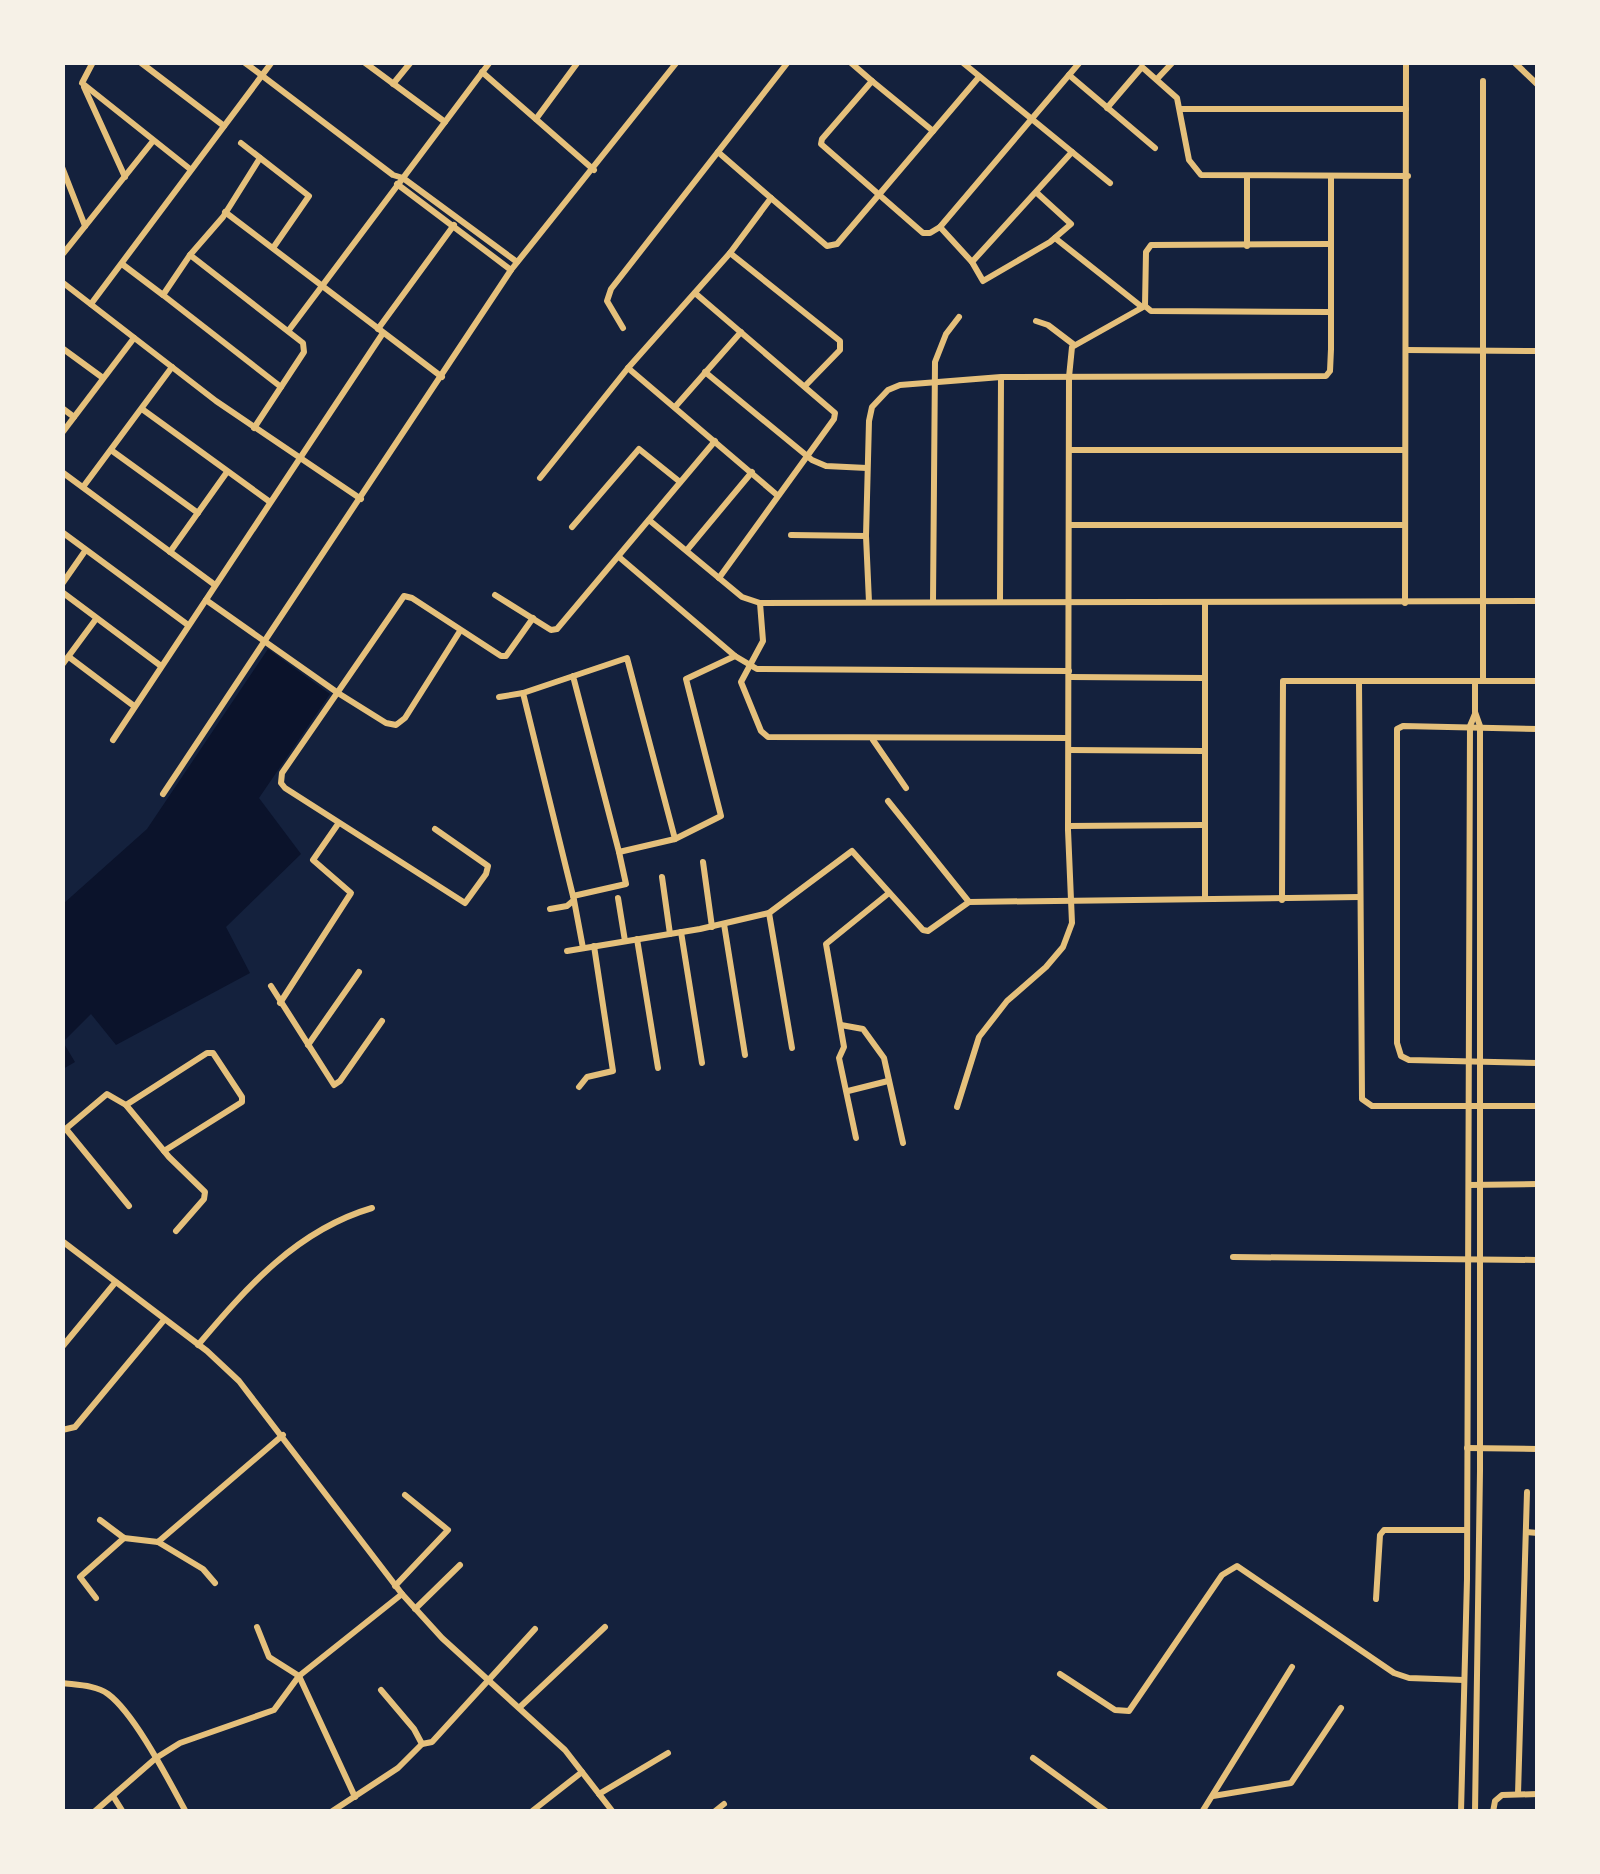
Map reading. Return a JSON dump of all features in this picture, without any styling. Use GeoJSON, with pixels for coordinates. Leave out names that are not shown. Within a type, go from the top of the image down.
{"type":"FeatureCollection","features":[{"type":"Feature","properties":{"kind":"street"},"geometry":{"type":"LineString","coordinates":[[82,84],[93,62]]}},
{"type":"Feature","properties":{"kind":"street"},"geometry":{"type":"LineString","coordinates":[[140,62],[224,126]]}},
{"type":"Feature","properties":{"kind":"street"},"geometry":{"type":"LineString","coordinates":[[244,62],[511,270]]}},
{"type":"Feature","properties":{"kind":"street"},"geometry":{"type":"LineString","coordinates":[[91,304],[272,62]]}},
{"type":"Feature","properties":{"kind":"street"},"geometry":{"type":"LineString","coordinates":[[364,62],[445,122]]}},
{"type":"Feature","properties":{"kind":"street"},"geometry":{"type":"LineString","coordinates":[[393,84],[410,62]]}},
{"type":"Feature","properties":{"kind":"street"},"geometry":{"type":"LineString","coordinates":[[289,330],[490,62]]}},
{"type":"Feature","properties":{"kind":"street"},"geometry":{"type":"LineString","coordinates":[[536,119],[578,62]]}},
{"type":"Feature","properties":{"kind":"street"},"geometry":{"type":"LineString","coordinates":[[164,794],[511,270],[677,62]]}},
{"type":"Feature","properties":{"kind":"street"},"geometry":{"type":"LineString","coordinates":[[624,328],[607,295],[788,62]]}},
{"type":"Feature","properties":{"kind":"street"},"geometry":{"type":"LineString","coordinates":[[850,62],[933,132]]}},
{"type":"Feature","properties":{"kind":"street"},"geometry":{"type":"LineString","coordinates":[[962,62],[1110,183]]}},
{"type":"Feature","properties":{"kind":"street"},"geometry":{"type":"LineString","coordinates":[[872,80],[821,144],[923,233],[930,234],[1080,62]]}},
{"type":"Feature","properties":{"kind":"street"},"geometry":{"type":"LineString","coordinates":[[1157,79],[1173,62]]}},
{"type":"Feature","properties":{"kind":"street"},"geometry":{"type":"LineString","coordinates":[[1405,603],[1406,62]]}},
{"type":"Feature","properties":{"kind":"street"},"geometry":{"type":"LineString","coordinates":[[1514,62],[1538,85]]}},
{"type":"Feature","properties":{"kind":"street"},"geometry":{"type":"LineString","coordinates":[[1107,108],[1144,65],[1177,98],[1193,169],[1201,175],[1408,176]]}},
{"type":"Feature","properties":{"kind":"street"},"geometry":{"type":"LineString","coordinates":[[482,72],[594,170]]}},
{"type":"Feature","properties":{"kind":"street"},"geometry":{"type":"LineString","coordinates":[[1069,76],[1155,148]]}},
{"type":"Feature","properties":{"kind":"street"},"geometry":{"type":"LineString","coordinates":[[718,152],[832,247],[979,77]]}},
{"type":"Feature","properties":{"kind":"street"},"geometry":{"type":"LineString","coordinates":[[1461,1812],[1468,1579],[1470,726],[1479,680],[1481,602],[1483,81]]}},
{"type":"Feature","properties":{"kind":"street"},"geometry":{"type":"LineString","coordinates":[[82,84],[190,168]]}},
{"type":"Feature","properties":{"kind":"street"},"geometry":{"type":"LineString","coordinates":[[82,84],[125,177]]}},
{"type":"Feature","properties":{"kind":"street"},"geometry":{"type":"LineString","coordinates":[[1181,109],[1406,108]]}},
{"type":"Feature","properties":{"kind":"street"},"geometry":{"type":"LineString","coordinates":[[62,255],[153,141]]}},
{"type":"Feature","properties":{"kind":"street"},"geometry":{"type":"LineString","coordinates":[[241,143],[310,197],[273,248]]}},
{"type":"Feature","properties":{"kind":"street"},"geometry":{"type":"LineString","coordinates":[[972,262],[1073,152]]}},
{"type":"Feature","properties":{"kind":"street"},"geometry":{"type":"LineString","coordinates":[[163,295],[226,212],[260,158]]}},
{"type":"Feature","properties":{"kind":"street"},"geometry":{"type":"LineString","coordinates":[[62,167],[86,227]]}},
{"type":"Feature","properties":{"kind":"street"},"geometry":{"type":"LineString","coordinates":[[1247,177],[1248,246]]}},
{"type":"Feature","properties":{"kind":"street"},"geometry":{"type":"LineString","coordinates":[[869,602],[869,420],[879,397],[900,385],[1001,377],[1320,378],[1330,371],[1331,178]]}},
{"type":"Feature","properties":{"kind":"street"},"geometry":{"type":"LineString","coordinates":[[400,182],[518,262]]}},
{"type":"Feature","properties":{"kind":"street"},"geometry":{"type":"LineString","coordinates":[[940,227],[986,282],[1056,238],[1071,224],[1038,193]]}},
{"type":"Feature","properties":{"kind":"street"},"geometry":{"type":"LineString","coordinates":[[540,478],[628,368],[730,253],[771,198]]}},
{"type":"Feature","properties":{"kind":"street"},"geometry":{"type":"LineString","coordinates":[[226,212],[442,377]]}},
{"type":"Feature","properties":{"kind":"street"},"geometry":{"type":"LineString","coordinates":[[113,740],[300,458],[378,328],[459,219]]}},
{"type":"Feature","properties":{"kind":"street"},"geometry":{"type":"LineString","coordinates":[[1056,238],[1151,311],[1329,312]]}},
{"type":"Feature","properties":{"kind":"street"},"geometry":{"type":"LineString","coordinates":[[1144,306],[1146,252],[1156,244],[1329,244]]}},
{"type":"Feature","properties":{"kind":"street"},"geometry":{"type":"LineString","coordinates":[[730,253],[840,342],[840,350],[806,385]]}},
{"type":"Feature","properties":{"kind":"street"},"geometry":{"type":"LineString","coordinates":[[190,255],[304,343],[304,352],[254,428]]}},
{"type":"Feature","properties":{"kind":"street"},"geometry":{"type":"LineString","coordinates":[[122,264],[281,387]]}},
{"type":"Feature","properties":{"kind":"street"},"geometry":{"type":"LineString","coordinates":[[62,282],[254,428],[361,499]]}},
{"type":"Feature","properties":{"kind":"street"},"geometry":{"type":"LineString","coordinates":[[695,293],[806,385],[831,408],[835,417],[719,578]]}},
{"type":"Feature","properties":{"kind":"street"},"geometry":{"type":"LineString","coordinates":[[1074,344],[1144,306]]}},
{"type":"Feature","properties":{"kind":"street"},"geometry":{"type":"LineString","coordinates":[[934,602],[934,382],[938,349],[959,317]]}},
{"type":"Feature","properties":{"kind":"street"},"geometry":{"type":"LineString","coordinates":[[1036,321],[1074,344]]}},
{"type":"Feature","properties":{"kind":"street"},"geometry":{"type":"LineString","coordinates":[[675,407],[740,332]]}},
{"type":"Feature","properties":{"kind":"street"},"geometry":{"type":"LineString","coordinates":[[62,433],[134,338]]}},
{"type":"Feature","properties":{"kind":"street"},"geometry":{"type":"LineString","coordinates":[[957,1107],[979,1037],[1006,1001],[1046,967],[1067,940],[1072,923],[1068,826],[1069,377],[1074,344]]}},
{"type":"Feature","properties":{"kind":"street"},"geometry":{"type":"LineString","coordinates":[[62,348],[103,378]]}},
{"type":"Feature","properties":{"kind":"street"},"geometry":{"type":"LineString","coordinates":[[1406,350],[1538,352]]}},
{"type":"Feature","properties":{"kind":"street"},"geometry":{"type":"LineString","coordinates":[[82,486],[172,367]]}},
{"type":"Feature","properties":{"kind":"street"},"geometry":{"type":"LineString","coordinates":[[628,368],[778,495]]}},
{"type":"Feature","properties":{"kind":"street"},"geometry":{"type":"LineString","coordinates":[[705,372],[806,456],[826,466],[867,468]]}},
{"type":"Feature","properties":{"kind":"street"},"geometry":{"type":"LineString","coordinates":[[1000,601],[1001,377]]}},
{"type":"Feature","properties":{"kind":"street"},"geometry":{"type":"LineString","coordinates":[[62,408],[74,417]]}},
{"type":"Feature","properties":{"kind":"street"},"geometry":{"type":"LineString","coordinates":[[142,408],[270,502]]}},
{"type":"Feature","properties":{"kind":"street"},"geometry":{"type":"LineString","coordinates":[[494,595],[556,630],[715,441]]}},
{"type":"Feature","properties":{"kind":"street"},"geometry":{"type":"LineString","coordinates":[[572,528],[639,449],[680,482]]}},
{"type":"Feature","properties":{"kind":"street"},"geometry":{"type":"LineString","coordinates":[[111,450],[198,513]]}},
{"type":"Feature","properties":{"kind":"street"},"geometry":{"type":"LineString","coordinates":[[1070,450],[1404,450]]}},
{"type":"Feature","properties":{"kind":"street"},"geometry":{"type":"LineString","coordinates":[[62,472],[215,585]]}},
{"type":"Feature","properties":{"kind":"street"},"geometry":{"type":"LineString","coordinates":[[170,552],[227,472]]}},
{"type":"Feature","properties":{"kind":"street"},"geometry":{"type":"LineString","coordinates":[[687,550],[752,472]]}},
{"type":"Feature","properties":{"kind":"street"},"geometry":{"type":"LineString","coordinates":[[649,520],[742,598],[760,602],[1538,601]]}},
{"type":"Feature","properties":{"kind":"street"},"geometry":{"type":"LineString","coordinates":[[1069,525],[1404,525]]}},
{"type":"Feature","properties":{"kind":"street"},"geometry":{"type":"LineString","coordinates":[[62,532],[188,625]]}},
{"type":"Feature","properties":{"kind":"street"},"geometry":{"type":"LineString","coordinates":[[791,535],[866,536]]}},
{"type":"Feature","properties":{"kind":"street"},"geometry":{"type":"LineString","coordinates":[[62,584],[85,551]]}},
{"type":"Feature","properties":{"kind":"street"},"geometry":{"type":"LineString","coordinates":[[619,557],[734,656],[751,666],[1204,678]]}},
{"type":"Feature","properties":{"kind":"street"},"geometry":{"type":"LineString","coordinates":[[62,592],[161,666]]}},
{"type":"Feature","properties":{"kind":"street"},"geometry":{"type":"LineString","coordinates":[[435,830],[488,865],[465,903],[338,824],[281,783],[282,773],[404,596],[504,657],[533,618]]}},
{"type":"Feature","properties":{"kind":"street"},"geometry":{"type":"LineString","coordinates":[[206,600],[386,723],[400,724],[460,632]]}},
{"type":"Feature","properties":{"kind":"street"},"geometry":{"type":"LineString","coordinates":[[760,602],[763,641],[742,678],[742,687],[761,731],[768,737],[1068,738]]}},
{"type":"Feature","properties":{"kind":"street"},"geometry":{"type":"LineString","coordinates":[[1204,602],[1205,898]]}},
{"type":"Feature","properties":{"kind":"street"},"geometry":{"type":"LineString","coordinates":[[62,665],[96,619]]}},
{"type":"Feature","properties":{"kind":"street"},"geometry":{"type":"LineString","coordinates":[[620,852],[675,839],[721,816],[686,679],[734,656]]}},
{"type":"Feature","properties":{"kind":"street"},"geometry":{"type":"LineString","coordinates":[[69,657],[134,706]]}},
{"type":"Feature","properties":{"kind":"street"},"geometry":{"type":"LineString","coordinates":[[499,697],[627,658],[675,839]]}},
{"type":"Feature","properties":{"kind":"street"},"geometry":{"type":"LineString","coordinates":[[550,910],[567,906],[574,898],[626,884],[573,676]]}},
{"type":"Feature","properties":{"kind":"street"},"geometry":{"type":"LineString","coordinates":[[1282,900],[1283,681],[1538,681]]}},
{"type":"Feature","properties":{"kind":"street"},"geometry":{"type":"LineString","coordinates":[[1358,682],[1362,1099],[1372,1106],[1538,1106]]}},
{"type":"Feature","properties":{"kind":"street"},"geometry":{"type":"LineString","coordinates":[[522,693],[574,898],[582,948]]}},
{"type":"Feature","properties":{"kind":"street"},"geometry":{"type":"LineString","coordinates":[[1474,1812],[1479,1580],[1482,831],[1480,726],[1475,712]]}},
{"type":"Feature","properties":{"kind":"street"},"geometry":{"type":"LineString","coordinates":[[1538,728],[1404,726],[1396,731],[1401,1056],[1410,1060],[1538,1062]]}},
{"type":"Feature","properties":{"kind":"street"},"geometry":{"type":"LineString","coordinates":[[873,739],[906,788]]}},
{"type":"Feature","properties":{"kind":"street"},"geometry":{"type":"LineString","coordinates":[[1069,750],[1203,751]]}},
{"type":"Feature","properties":{"kind":"street"},"geometry":{"type":"LineString","coordinates":[[888,801],[969,902]]}},
{"type":"Feature","properties":{"kind":"street"},"geometry":{"type":"LineString","coordinates":[[280,1003],[351,893],[312,860],[338,824]]}},
{"type":"Feature","properties":{"kind":"street"},"geometry":{"type":"LineString","coordinates":[[1068,826],[1203,825]]}},
{"type":"Feature","properties":{"kind":"street"},"geometry":{"type":"LineString","coordinates":[[1470,831],[1482,831]]}},
{"type":"Feature","properties":{"kind":"street"},"geometry":{"type":"LineString","coordinates":[[567,951],[712,927],[769,913],[852,851],[928,931],[969,902],[1360,898]]}},
{"type":"Feature","properties":{"kind":"street"},"geometry":{"type":"LineString","coordinates":[[703,862],[712,927]]}},
{"type":"Feature","properties":{"kind":"street"},"geometry":{"type":"LineString","coordinates":[[662,876],[670,934]]}},
{"type":"Feature","properties":{"kind":"street"},"geometry":{"type":"LineString","coordinates":[[856,1138],[839,1058],[844,1047],[826,944],[889,893]]}},
{"type":"Feature","properties":{"kind":"street"},"geometry":{"type":"LineString","coordinates":[[618,898],[625,942]]}},
{"type":"Feature","properties":{"kind":"street"},"geometry":{"type":"LineString","coordinates":[[769,913],[792,1048]]}},
{"type":"Feature","properties":{"kind":"street"},"geometry":{"type":"LineString","coordinates":[[724,924],[744,1056]]}},
{"type":"Feature","properties":{"kind":"street"},"geometry":{"type":"LineString","coordinates":[[681,932],[702,1064]]}},
{"type":"Feature","properties":{"kind":"street"},"geometry":{"type":"LineString","coordinates":[[637,940],[658,1068]]}},
{"type":"Feature","properties":{"kind":"street"},"geometry":{"type":"LineString","coordinates":[[580,1087],[587,1077],[613,1070],[594,946]]}},
{"type":"Feature","properties":{"kind":"street"},"geometry":{"type":"LineString","coordinates":[[308,1045],[359,972]]}},
{"type":"Feature","properties":{"kind":"street"},"geometry":{"type":"LineString","coordinates":[[271,986],[330,1082],[336,1084],[382,1021]]}},
{"type":"Feature","properties":{"kind":"street"},"geometry":{"type":"LineString","coordinates":[[840,1025],[856,1025],[881,1050],[903,1143]]}},
{"type":"Feature","properties":{"kind":"street"},"geometry":{"type":"LineString","coordinates":[[126,1105],[212,1052],[242,1097],[239,1106],[164,1151]]}},
{"type":"Feature","properties":{"kind":"street"},"geometry":{"type":"LineString","coordinates":[[848,1091],[888,1081]]}},
{"type":"Feature","properties":{"kind":"street"},"geometry":{"type":"LineString","coordinates":[[129,1206],[64,1131],[109,1093],[126,1105],[206,1195],[176,1231]]}},
{"type":"Feature","properties":{"kind":"street"},"geometry":{"type":"LineString","coordinates":[[1469,1185],[1538,1184]]}},
{"type":"Feature","properties":{"kind":"street"},"geometry":{"type":"LineString","coordinates":[[198,1345],[244,1292],[294,1246],[344,1217],[372,1208]]}},
{"type":"Feature","properties":{"kind":"street"},"geometry":{"type":"LineString","coordinates":[[62,1241],[239,1381],[395,1586],[442,1638],[520,1708],[582,1772],[613,1812]]}},
{"type":"Feature","properties":{"kind":"street"},"geometry":{"type":"LineString","coordinates":[[1233,1258],[1538,1260]]}},
{"type":"Feature","properties":{"kind":"street"},"geometry":{"type":"LineString","coordinates":[[62,1348],[114,1284]]}},
{"type":"Feature","properties":{"kind":"street"},"geometry":{"type":"LineString","coordinates":[[62,1430],[68,1432],[75,1427],[164,1320]]}},
{"type":"Feature","properties":{"kind":"street"},"geometry":{"type":"LineString","coordinates":[[158,1542],[283,1434]]}},
{"type":"Feature","properties":{"kind":"street"},"geometry":{"type":"LineString","coordinates":[[1467,1448],[1538,1449]]}},
{"type":"Feature","properties":{"kind":"street"},"geometry":{"type":"LineString","coordinates":[[1518,1794],[1527,1492]]}},
{"type":"Feature","properties":{"kind":"street"},"geometry":{"type":"LineString","coordinates":[[395,1586],[448,1530],[405,1495]]}},
{"type":"Feature","properties":{"kind":"street"},"geometry":{"type":"LineString","coordinates":[[100,1520],[124,1538],[158,1542],[203,1569],[216,1583]]}},
{"type":"Feature","properties":{"kind":"street"},"geometry":{"type":"LineString","coordinates":[[1376,1598],[1380,1535],[1384,1530],[1467,1530]]}},
{"type":"Feature","properties":{"kind":"street"},"geometry":{"type":"LineString","coordinates":[[1526,1532],[1538,1532]]}},
{"type":"Feature","properties":{"kind":"street"},"geometry":{"type":"LineString","coordinates":[[96,1598],[80,1577],[124,1538]]}},
{"type":"Feature","properties":{"kind":"street"},"geometry":{"type":"LineString","coordinates":[[415,1609],[460,1564]]}},
{"type":"Feature","properties":{"kind":"street"},"geometry":{"type":"LineString","coordinates":[[1060,1674],[1114,1710],[1129,1710],[1222,1575],[1237,1566],[1394,1674],[1464,1680]]}},
{"type":"Feature","properties":{"kind":"street"},"geometry":{"type":"LineString","coordinates":[[1468,1579],[1479,1580]]}},
{"type":"Feature","properties":{"kind":"street"},"geometry":{"type":"LineString","coordinates":[[94,1812],[156,1758],[192,1737],[274,1710],[299,1676],[402,1594]]}},
{"type":"Feature","properties":{"kind":"street"},"geometry":{"type":"LineString","coordinates":[[258,1627],[270,1657],[299,1676],[355,1797]]}},
{"type":"Feature","properties":{"kind":"street"},"geometry":{"type":"LineString","coordinates":[[520,1708],[605,1627]]}},
{"type":"Feature","properties":{"kind":"street"},"geometry":{"type":"LineString","coordinates":[[332,1812],[398,1768],[422,1744],[432,1742],[535,1629]]}},
{"type":"Feature","properties":{"kind":"street"},"geometry":{"type":"LineString","coordinates":[[1202,1812],[1292,1666]]}},
{"type":"Feature","properties":{"kind":"street"},"geometry":{"type":"LineString","coordinates":[[62,1683],[106,1692],[156,1758],[186,1812]]}},
{"type":"Feature","properties":{"kind":"street"},"geometry":{"type":"LineString","coordinates":[[382,1690],[422,1744]]}},
{"type":"Feature","properties":{"kind":"street"},"geometry":{"type":"LineString","coordinates":[[1212,1796],[1291,1782],[1341,1708]]}},
{"type":"Feature","properties":{"kind":"street"},"geometry":{"type":"LineString","coordinates":[[1464,1719],[1475,1719]]}},
{"type":"Feature","properties":{"kind":"street"},"geometry":{"type":"LineString","coordinates":[[600,1794],[668,1753]]}},
{"type":"Feature","properties":{"kind":"street"},"geometry":{"type":"LineString","coordinates":[[1033,1758],[1107,1812]]}},
{"type":"Feature","properties":{"kind":"street"},"geometry":{"type":"LineString","coordinates":[[530,1812],[582,1772]]}},
{"type":"Feature","properties":{"kind":"street"},"geometry":{"type":"LineString","coordinates":[[1494,1812],[1498,1797],[1538,1794]]}},
{"type":"Feature","properties":{"kind":"street"},"geometry":{"type":"LineString","coordinates":[[114,1796],[123,1812]]}},
{"type":"Feature","properties":{"kind":"street"},"geometry":{"type":"LineString","coordinates":[[714,1812],[724,1804]]}},
{"type":"Feature","properties":{"kind":"water"},"geometry":{"type":"Polygon","coordinates":[[[268,649],[330,694],[259,798],[301,854],[226,927],[250,973],[116,1045],[91,1014],[63,1042],[63,904],[147,829],[268,649]]]}},
{"type":"Feature","properties":{"kind":"water"},"geometry":{"type":"Polygon","coordinates":[[[63,1042],[75,1062],[63,1069],[63,1042]]]}}]}
